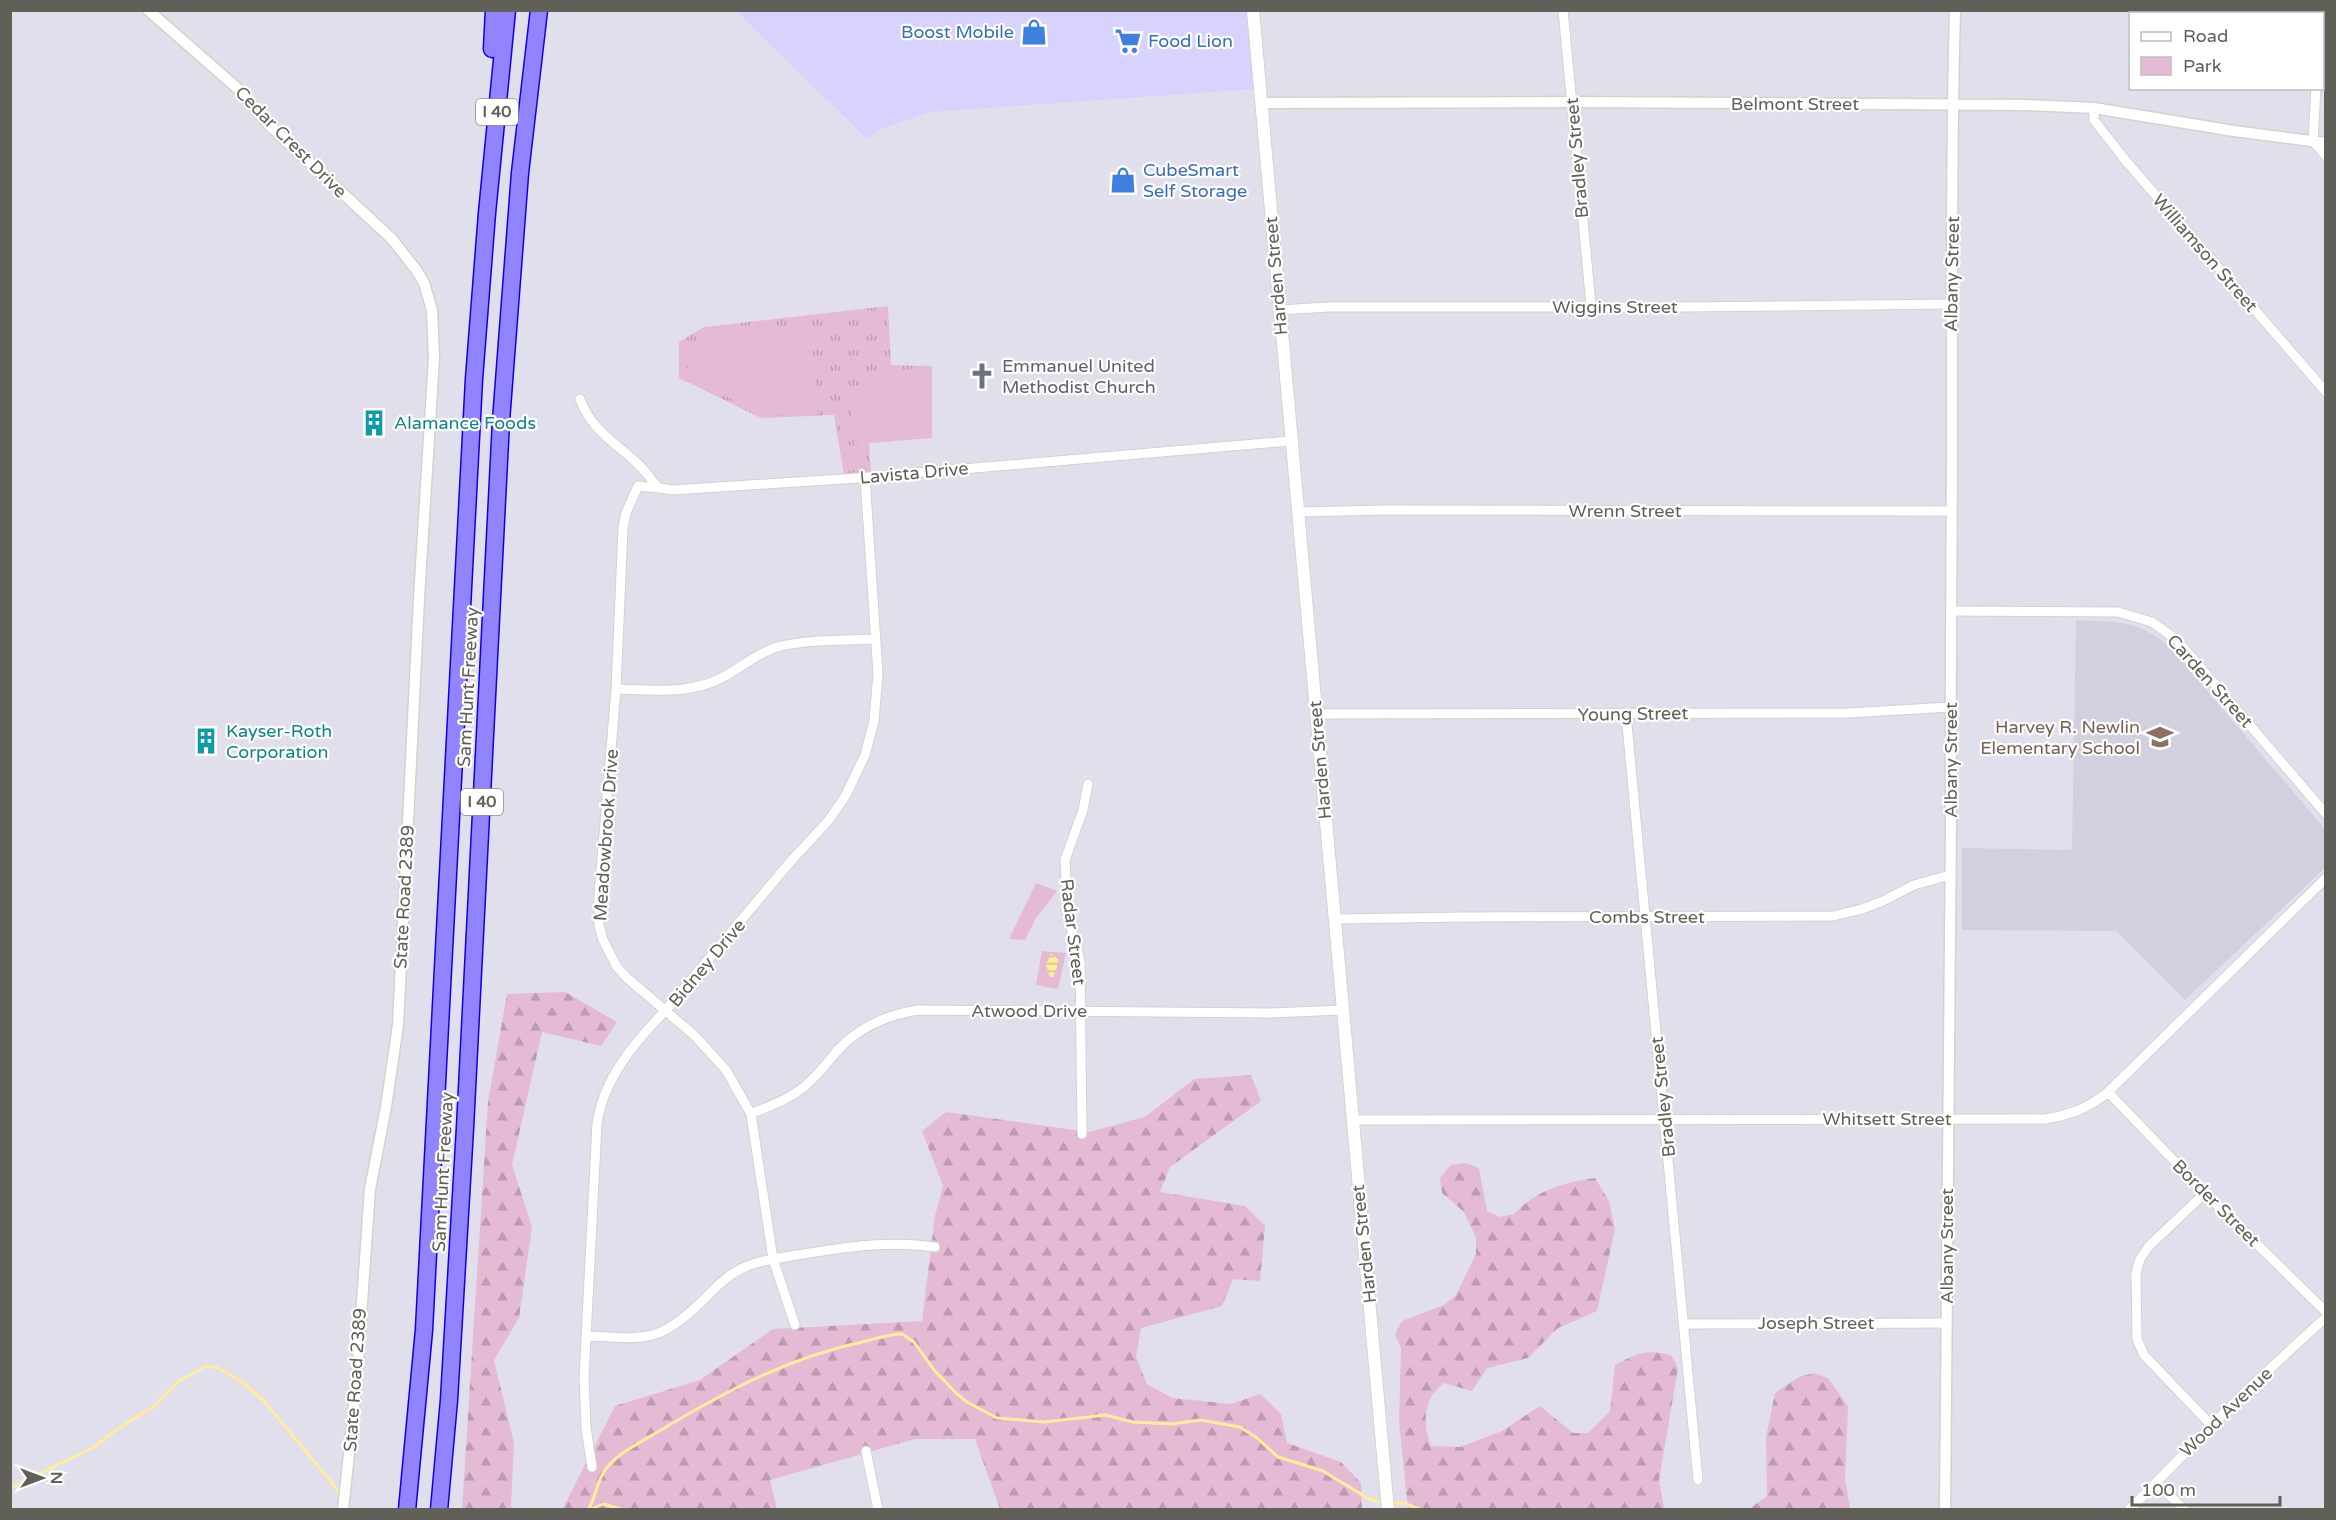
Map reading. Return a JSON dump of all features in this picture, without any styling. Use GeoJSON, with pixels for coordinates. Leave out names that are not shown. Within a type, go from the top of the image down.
{"type":"FeatureCollection","features":[{"type":"Feature","properties":{"kind":"highway"},"geometry":{"type":"LineString","coordinates":[[487,213],[494,10]]}},
{"type":"Feature","properties":{"kind":"highway","name":"Sam Hunt Freeway"},"geometry":{"type":"LineString","coordinates":[[407,1509],[424,1330],[474,379],[487,213],[507,10]]}},
{"type":"Feature","properties":{"kind":"highway","name":"Sam Hunt Freeway"},"geometry":{"type":"LineString","coordinates":[[439,1509],[449,1400],[465,1128],[502,402],[520,173],[539,10]]}},
{"type":"Feature","properties":{"kind":"main road","name":"Harden Street"},"geometry":{"type":"LineString","coordinates":[[1253,10],[1290,441],[1299,512],[1388,1509]]}},
{"type":"Feature","properties":{"kind":"street","name":"Cedar Crest Drive"},"geometry":{"type":"LineString","coordinates":[[148,10],[237,88],[270,126],[392,239],[405,254],[423,283]]}},
{"type":"Feature","properties":{"kind":"street","name":"Bradley Street"},"geometry":{"type":"LineString","coordinates":[[1563,10],[1591,306]]}},
{"type":"Feature","properties":{"kind":"street","name":"Albany Street"},"geometry":{"type":"LineString","coordinates":[[1945,1509],[1950,707],[1953,610],[1951,304],[1955,10]]}},
{"type":"Feature","properties":{"kind":"street"},"geometry":{"type":"LineString","coordinates":[[2316,90],[2313,141],[2325,156]]}},
{"type":"Feature","properties":{"kind":"street","name":"Belmont Street"},"geometry":{"type":"LineString","coordinates":[[1262,103],[1953,104],[2094,108],[2325,143]]}},
{"type":"Feature","properties":{"kind":"street","name":"Williamson Street"},"geometry":{"type":"LineString","coordinates":[[2094,108],[2094,120],[2126,161],[2325,393]]}},
{"type":"Feature","properties":{"kind":"street","name":"State Road 2389"},"geometry":{"type":"LineString","coordinates":[[343,1509],[356,1387],[370,1189],[386,1107],[398,1025],[419,587],[434,358],[432,310],[423,283]]}},
{"type":"Feature","properties":{"kind":"street","name":"Wiggins Street"},"geometry":{"type":"LineString","coordinates":[[1280,310],[1328,307],[1951,304]]}},
{"type":"Feature","properties":{"kind":"street"},"geometry":{"type":"LineString","coordinates":[[580,399],[586,416],[600,432],[640,466],[659,488]]}},
{"type":"Feature","properties":{"kind":"street","name":"Lavista Drive"},"geometry":{"type":"LineString","coordinates":[[659,488],[674,490],[865,477],[1290,441]]}},
{"type":"Feature","properties":{"kind":"street","name":"Bidney Drive"},"geometry":{"type":"LineString","coordinates":[[592,1467],[585,1411],[587,1336],[598,1116],[602,1100],[617,1070],[643,1034],[790,862],[829,820],[846,795],[865,754],[874,721],[878,674],[865,477]]}},
{"type":"Feature","properties":{"kind":"street","name":"Meadowbrook Drive"},"geometry":{"type":"LineString","coordinates":[[659,488],[638,486],[626,513],[623,528],[616,689],[599,895],[599,926],[603,940],[617,967],[694,1035],[726,1070],[751,1114],[773,1259],[795,1324]]}},
{"type":"Feature","properties":{"kind":"street","name":"Wrenn Street"},"geometry":{"type":"LineString","coordinates":[[1299,512],[1384,510],[1951,511]]}},
{"type":"Feature","properties":{"kind":"street","name":"Carden Street"},"geometry":{"type":"LineString","coordinates":[[1953,610],[2118,612],[2152,622],[2184,647],[2325,814]]}},
{"type":"Feature","properties":{"kind":"street"},"geometry":{"type":"LineString","coordinates":[[616,689],[695,688],[725,676],[761,653],[776,648],[791,644],[874,639]]}},
{"type":"Feature","properties":{"kind":"street","name":"Young Street"},"geometry":{"type":"LineString","coordinates":[[1316,714],[1848,713],[1950,707]]}},
{"type":"Feature","properties":{"kind":"street","name":"Bradley Street"},"geometry":{"type":"LineString","coordinates":[[1626,714],[1698,1480]]}},
{"type":"Feature","properties":{"kind":"street","name":"Radar Street"},"geometry":{"type":"LineString","coordinates":[[1082,1134],[1080,961],[1068,916],[1065,860],[1083,810],[1088,784]]}},
{"type":"Feature","properties":{"kind":"street","name":"Combs Street"},"geometry":{"type":"LineString","coordinates":[[1335,919],[1833,916],[1862,909],[1914,885],[1950,875]]}},
{"type":"Feature","properties":{"kind":"street","name":"Whitsett Street"},"geometry":{"type":"LineString","coordinates":[[1353,1120],[2045,1119],[2061,1117],[2084,1108],[2108,1092],[2325,878]]}},
{"type":"Feature","properties":{"kind":"street","name":"Atwood Drive"},"geometry":{"type":"LineString","coordinates":[[751,1114],[790,1098],[821,1072],[856,1034],[870,1024],[902,1012],[918,1010],[1271,1013],[1342,1010]]}},
{"type":"Feature","properties":{"kind":"street","name":"Border Street"},"geometry":{"type":"LineString","coordinates":[[2108,1092],[2205,1193],[2325,1312]]}},
{"type":"Feature","properties":{"kind":"street"},"geometry":{"type":"LineString","coordinates":[[2205,1193],[2149,1246],[2140,1259],[2136,1273],[2137,1339],[2144,1356],[2212,1426]]}},
{"type":"Feature","properties":{"kind":"street"},"geometry":{"type":"LineString","coordinates":[[587,1336],[634,1338],[660,1334],[682,1321],[728,1277],[745,1268],[773,1259],[879,1244],[935,1247]]}},
{"type":"Feature","properties":{"kind":"street","name":"Wood Avenue"},"geometry":{"type":"LineString","coordinates":[[2128,1509],[2325,1317]]}},
{"type":"Feature","properties":{"kind":"street","name":"Joseph Street"},"geometry":{"type":"LineString","coordinates":[[1685,1324],[1947,1323]]}},
{"type":"Feature","properties":{"kind":"street"},"geometry":{"type":"LineString","coordinates":[[866,1451],[878,1509]]}},
{"type":"Feature","properties":{"kind":"street"},"geometry":{"type":"LineString","coordinates":[[2156,1483],[2185,1509]]}},
{"type":"Feature","properties":{"kind":"shaded area"},"geometry":{"type":"Polygon","coordinates":[[[736,11],[1247,11],[1255,89],[930,112],[878,130],[867,139],[736,11]]]}},
{"type":"Feature","properties":{"kind":"shaded area","name":"Harvey R. Newlin Elementary School"},"geometry":{"type":"Polygon","coordinates":[[[2076,620],[2117,622],[2136,626],[2168,645],[2325,829],[2325,868],[2185,1000],[2116,931],[1962,930],[1962,848],[2072,850],[2076,620]]]}},
{"type":"Feature","properties":{"kind":"shaded area"},"geometry":{"type":"Polygon","coordinates":[[[1051,953],[1058,959],[1053,977],[1050,977],[1046,965],[1051,953]]]}},
{"type":"Feature","properties":{"kind":"green space"},"geometry":{"type":"Polygon","coordinates":[[[888,306],[891,365],[932,366],[932,438],[869,443],[871,474],[844,475],[834,415],[761,418],[679,378],[679,342],[704,327],[888,306]]]}},
{"type":"Feature","properties":{"kind":"green space"},"geometry":{"type":"Polygon","coordinates":[[[810,327],[818,414],[798,416],[764,412],[734,400],[687,374],[689,345],[705,335],[810,327]]]}},
{"type":"Feature","properties":{"kind":"green space"},"geometry":{"type":"Polygon","coordinates":[[[885,369],[932,370],[930,437],[854,445],[851,401],[865,381],[885,369]]]}},
{"type":"Feature","properties":{"kind":"green space"},"geometry":{"type":"Polygon","coordinates":[[[1036,883],[1057,891],[1036,918],[1025,940],[1009,939],[1036,883]]]}},
{"type":"Feature","properties":{"kind":"green space"},"geometry":{"type":"Polygon","coordinates":[[[1042,951],[1066,953],[1058,989],[1036,985],[1042,951]]]}},
{"type":"Feature","properties":{"kind":"green space"},"geometry":{"type":"Polygon","coordinates":[[[565,992],[617,1022],[601,1046],[542,1032],[512,1165],[532,1227],[519,1318],[494,1360],[514,1443],[511,1507],[521,1509],[462,1509],[488,1102],[507,994],[565,992]]]}},
{"type":"Feature","properties":{"kind":"green space"},"geometry":{"type":"Polygon","coordinates":[[[1251,1075],[1261,1101],[1170,1167],[1160,1192],[1245,1206],[1265,1226],[1260,1281],[1233,1279],[1222,1306],[1141,1328],[1136,1357],[1147,1384],[1172,1398],[1231,1404],[1260,1394],[1281,1414],[1287,1443],[1341,1462],[1361,1483],[1362,1509],[1000,1509],[975,1439],[915,1439],[770,1480],[777,1509],[562,1510],[615,1406],[700,1380],[773,1329],[922,1321],[935,1216],[943,1186],[922,1131],[946,1112],[1089,1132],[1145,1117],[1194,1079],[1251,1075]]]}},
{"type":"Feature","properties":{"kind":"green space"},"geometry":{"type":"Polygon","coordinates":[[[1465,1163],[1479,1168],[1487,1211],[1500,1217],[1514,1214],[1531,1199],[1551,1189],[1595,1178],[1609,1201],[1615,1229],[1597,1311],[1558,1328],[1528,1358],[1487,1368],[1472,1391],[1444,1383],[1432,1396],[1426,1412],[1426,1429],[1431,1446],[1460,1447],[1502,1431],[1540,1406],[1573,1433],[1588,1433],[1610,1411],[1615,1365],[1642,1353],[1654,1352],[1671,1355],[1678,1368],[1659,1480],[1664,1508],[1698,1509],[1408,1509],[1399,1422],[1401,1348],[1395,1335],[1402,1321],[1444,1305],[1456,1295],[1476,1254],[1476,1238],[1464,1212],[1442,1193],[1440,1178],[1451,1165],[1465,1163]]]}},
{"type":"Feature","properties":{"kind":"green space"},"geometry":{"type":"Polygon","coordinates":[[[1814,1373],[1828,1378],[1848,1406],[1845,1480],[1850,1508],[1865,1509],[1749,1509],[1767,1496],[1766,1437],[1775,1393],[1799,1377],[1814,1373]]]}},
{"type":"Feature","properties":{"kind":"waterway"},"geometry":{"type":"LineString","coordinates":[[588,1510],[602,1475],[615,1459],[689,1413],[761,1376],[810,1356],[902,1334],[914,1342],[934,1370],[957,1394],[997,1418],[1044,1422],[1105,1415],[1133,1422],[1172,1424],[1200,1420],[1240,1427],[1257,1438],[1278,1457],[1323,1471],[1369,1499],[1385,1503]]}},
{"type":"Feature","properties":{"kind":"waterway"},"geometry":{"type":"LineString","coordinates":[[10,1488],[94,1447],[156,1405],[179,1381],[206,1366],[216,1367],[241,1381],[262,1399],[333,1484],[341,1497]]}},
{"type":"Feature","properties":{"kind":"waterway"},"geometry":{"type":"LineString","coordinates":[[1391,1503],[1404,1503],[1421,1510]]}},
{"type":"Feature","properties":{"kind":"waterway"},"geometry":{"type":"LineString","coordinates":[[590,1510],[603,1504],[624,1510]]}},
{"type":"Feature","properties":{"kind":"place","name":"Boost Mobile"},"geometry":{"type":"Point","coordinates":[1034,32]}},
{"type":"Feature","properties":{"kind":"place","name":"Food Lion"},"geometry":{"type":"Point","coordinates":[1128,41]}},
{"type":"Feature","properties":{"kind":"place","name":"CubeSmart Self Storage"},"geometry":{"type":"Point","coordinates":[1123,180]}},
{"type":"Feature","properties":{"kind":"place","name":"Emmanuel United Methodist Church"},"geometry":{"type":"Point","coordinates":[982,376]}},
{"type":"Feature","properties":{"kind":"place","name":"Alamance Foods"},"geometry":{"type":"Point","coordinates":[374,423]}},
{"type":"Feature","properties":{"kind":"place","name":"Harvey R. Newlin Elementary School"},"geometry":{"type":"Point","coordinates":[2160,737]}},
{"type":"Feature","properties":{"kind":"place","name":"Kayser-Roth Corporation"},"geometry":{"type":"Point","coordinates":[206,741]}}]}
